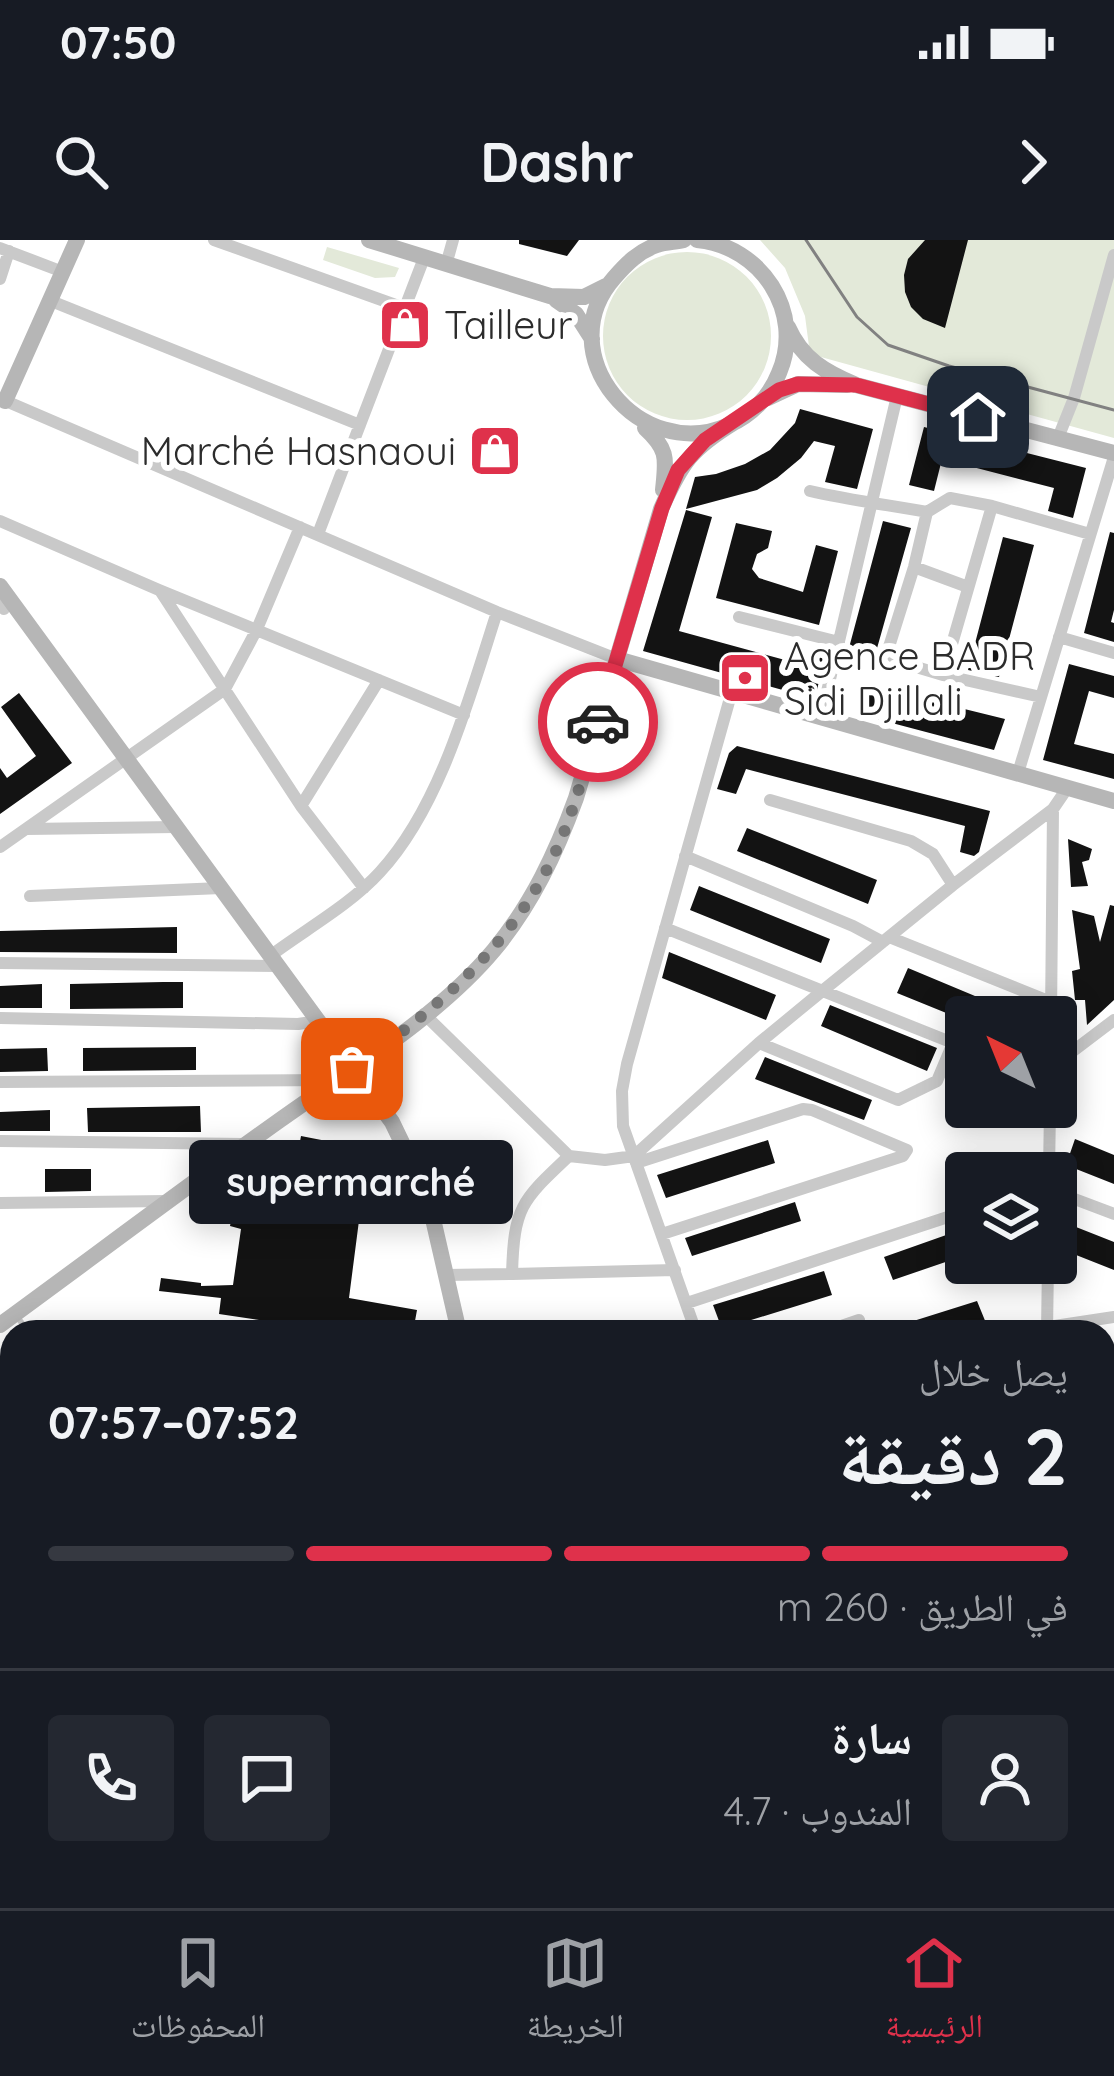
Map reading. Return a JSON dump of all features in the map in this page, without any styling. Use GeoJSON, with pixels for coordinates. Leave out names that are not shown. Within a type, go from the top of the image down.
{"type":"FeatureCollection","features":[{"type":"Feature","properties":{"kind":"main road"},"geometry":{"type":"LineString","coordinates":[[3,400],[77,240]]}},
{"type":"Feature","properties":{"kind":"main road"},"geometry":{"type":"LineString","coordinates":[[369,240],[550,296],[584,297],[607,286]]}},
{"type":"Feature","properties":{"kind":"main road"},"geometry":{"type":"LineString","coordinates":[[662,508],[665,452],[661,442],[611,394],[598,368],[592,340],[594,317],[607,286],[628,261],[656,245],[684,240]]}},
{"type":"Feature","properties":{"kind":"main road"},"geometry":{"type":"LineString","coordinates":[[697,240],[729,247],[763,272]]}},
{"type":"Feature","properties":{"kind":"main road"},"geometry":{"type":"LineString","coordinates":[[747,240],[775,289],[794,340],[824,371],[856,385],[1114,455]]}},
{"type":"Feature","properties":{"kind":"main road"},"geometry":{"type":"LineString","coordinates":[[550,296],[576,314],[592,340]]}},
{"type":"Feature","properties":{"kind":"main road"},"geometry":{"type":"LineString","coordinates":[[762,401],[785,356],[786,322]]}},
{"type":"Feature","properties":{"kind":"main road"},"geometry":{"type":"LineString","coordinates":[[7,1320],[352,1069],[424,1014],[491,953],[548,869],[576,798],[662,508],[678,470],[705,440],[779,390],[798,384],[856,385]]}},
{"type":"Feature","properties":{"kind":"main road"},"geometry":{"type":"LineString","coordinates":[[632,415],[682,433],[735,422]]}},
{"type":"Feature","properties":{"kind":"main road"},"geometry":{"type":"LineString","coordinates":[[0,586],[5,609],[125,758],[392,1122],[433,1219],[456,1320]]}},
{"type":"Feature","properties":{"kind":"main road"},"geometry":{"type":"LineString","coordinates":[[617,659],[1114,801]]}},
{"type":"Feature","properties":{"kind":"street"},"geometry":{"type":"LineString","coordinates":[[214,240],[404,308]]}},
{"type":"Feature","properties":{"kind":"street"},"geometry":{"type":"LineString","coordinates":[[446,265],[453,240]]}},
{"type":"Feature","properties":{"kind":"street"},"geometry":{"type":"LineString","coordinates":[[0,279],[5,250],[63,272]]}},
{"type":"Feature","properties":{"kind":"street"},"geometry":{"type":"LineString","coordinates":[[1058,438],[1114,255]]}},
{"type":"Feature","properties":{"kind":"street"},"geometry":{"type":"LineString","coordinates":[[318,534],[424,258]]}},
{"type":"Feature","properties":{"kind":"street"},"geometry":{"type":"LineString","coordinates":[[51,301],[360,425]]}},
{"type":"Feature","properties":{"kind":"street"},"geometry":{"type":"LineString","coordinates":[[821,717],[897,396]]}},
{"type":"Feature","properties":{"kind":"street"},"geometry":{"type":"LineString","coordinates":[[3,400],[617,659]]}},
{"type":"Feature","properties":{"kind":"street"},"geometry":{"type":"LineString","coordinates":[[1018,773],[1114,455]]}},
{"type":"Feature","properties":{"kind":"street"},"geometry":{"type":"LineString","coordinates":[[810,491],[927,512],[950,498],[1090,534]]}},
{"type":"Feature","properties":{"kind":"street"},"geometry":{"type":"LineString","coordinates":[[943,675],[992,506]]}},
{"type":"Feature","properties":{"kind":"street"},"geometry":{"type":"LineString","coordinates":[[927,512],[887,650],[896,661],[1041,697]]}},
{"type":"Feature","properties":{"kind":"street"},"geometry":{"type":"LineString","coordinates":[[0,521],[464,715]]}},
{"type":"Feature","properties":{"kind":"street"},"geometry":{"type":"LineString","coordinates":[[2,842],[225,689],[257,629],[300,527]]}},
{"type":"Feature","properties":{"kind":"street"},"geometry":{"type":"LineString","coordinates":[[914,567],[968,587]]}},
{"type":"Feature","properties":{"kind":"street"},"geometry":{"type":"LineString","coordinates":[[159,590],[301,806],[364,888]]}},
{"type":"Feature","properties":{"kind":"street"},"geometry":{"type":"LineString","coordinates":[[0,963],[273,960],[382,870],[420,813],[464,715],[497,612]]}},
{"type":"Feature","properties":{"kind":"street"},"geometry":{"type":"LineString","coordinates":[[739,617],[839,642]]}},
{"type":"Feature","properties":{"kind":"street"},"geometry":{"type":"LineString","coordinates":[[1059,637],[1114,653]]}},
{"type":"Feature","properties":{"kind":"street"},"geometry":{"type":"LineString","coordinates":[[301,806],[379,680]]}},
{"type":"Feature","properties":{"kind":"street"},"geometry":{"type":"LineString","coordinates":[[692,1320],[623,1126],[622,1091],[732,692]]}},
{"type":"Feature","properties":{"kind":"street"},"geometry":{"type":"LineString","coordinates":[[635,1159],[759,1043],[1053,809],[1068,788]]}},
{"type":"Feature","properties":{"kind":"street"},"geometry":{"type":"LineString","coordinates":[[770,800],[911,841],[933,854],[952,885]]}},
{"type":"Feature","properties":{"kind":"street"},"geometry":{"type":"LineString","coordinates":[[1051,996],[1053,809]]}},
{"type":"Feature","properties":{"kind":"street"},"geometry":{"type":"LineString","coordinates":[[25,830],[176,827]]}},
{"type":"Feature","properties":{"kind":"street"},"geometry":{"type":"LineString","coordinates":[[685,856],[1018,996]]}},
{"type":"Feature","properties":{"kind":"street"},"geometry":{"type":"LineString","coordinates":[[29,896],[221,888]]}},
{"type":"Feature","properties":{"kind":"street"},"geometry":{"type":"LineString","coordinates":[[664,928],[945,1037]]}},
{"type":"Feature","properties":{"kind":"street"},"geometry":{"type":"LineString","coordinates":[[424,1014],[569,1156],[635,1159],[803,1109],[907,1150],[903,1156],[662,1234]]}},
{"type":"Feature","properties":{"kind":"street"},"geometry":{"type":"LineString","coordinates":[[0,1018],[318,1021]]}},
{"type":"Feature","properties":{"kind":"street"},"geometry":{"type":"LineString","coordinates":[[1077,1048],[1114,1020]]}},
{"type":"Feature","properties":{"kind":"street"},"geometry":{"type":"LineString","coordinates":[[759,1043],[898,1100],[938,1081],[945,1069]]}},
{"type":"Feature","properties":{"kind":"street"},"geometry":{"type":"LineString","coordinates":[[0,1082],[336,1080]]}},
{"type":"Feature","properties":{"kind":"street"},"geometry":{"type":"LineString","coordinates":[[0,1141],[247,1144]]}},
{"type":"Feature","properties":{"kind":"street"},"geometry":{"type":"LineString","coordinates":[[512,1274],[513,1230],[520,1209],[569,1156]]}},
{"type":"Feature","properties":{"kind":"street"},"geometry":{"type":"LineString","coordinates":[[1077,1200],[1114,1214]]}},
{"type":"Feature","properties":{"kind":"street"},"geometry":{"type":"LineString","coordinates":[[0,1203],[169,1201]]}},
{"type":"Feature","properties":{"kind":"street"},"geometry":{"type":"LineString","coordinates":[[687,1303],[945,1217]]}},
{"type":"Feature","properties":{"kind":"street"},"geometry":{"type":"LineString","coordinates":[[446,1275],[675,1270]]}},
{"type":"Feature","properties":{"kind":"street"},"geometry":{"type":"LineString","coordinates":[[1048,1284],[1048,1320]]}},
{"type":"Feature","properties":{"kind":"green space"},"geometry":{"type":"Polygon","coordinates":[[[760,240],[1114,240],[1114,438],[810,354],[805,316],[785,268],[760,240]]]}},
{"type":"Feature","properties":{"kind":"green space"},"geometry":{"type":"Polygon","coordinates":[[[327,247],[399,268],[395,277],[375,278],[323,260],[327,247]]]}},
{"type":"Feature","properties":{"kind":"green space"},"geometry":{"type":"Polygon","coordinates":[[[687,252],[719,258],[746,277],[765,304],[771,336],[765,368],[746,395],[719,414],[687,420],[655,414],[628,395],[609,368],[603,336],[609,304],[628,277],[655,258],[687,252]]]}},
{"type":"Feature","properties":{"kind":"building"},"geometry":{"type":"Polygon","coordinates":[[[519,240],[579,240],[567,256],[519,244],[519,240]]]}},
{"type":"Feature","properties":{"kind":"building"},"geometry":{"type":"Polygon","coordinates":[[[925,240],[968,240],[945,328],[923,319],[905,292],[908,259],[925,240]]]}},
{"type":"Feature","properties":{"kind":"building"},"geometry":{"type":"Polygon","coordinates":[[[800,409],[873,429],[857,489],[825,482],[835,446],[814,441],[801,458],[757,490],[686,509],[695,477],[745,464],[770,450],[795,423],[800,409]]]}},
{"type":"Feature","properties":{"kind":"building"},"geometry":{"type":"Polygon","coordinates":[[[924,427],[1086,468],[1073,518],[1048,511],[1054,488],[942,459],[934,491],[909,485],[924,427]]]}},
{"type":"Feature","properties":{"kind":"building"},"geometry":{"type":"Polygon","coordinates":[[[686,510],[712,517],[679,631],[796,663],[800,650],[824,659],[815,699],[643,651],[686,510]]]}},
{"type":"Feature","properties":{"kind":"building"},"geometry":{"type":"Polygon","coordinates":[[[883,521],[911,528],[872,666],[846,659],[883,521]]]}},
{"type":"Feature","properties":{"kind":"building"},"geometry":{"type":"Polygon","coordinates":[[[736,523],[772,531],[768,548],[757,554],[752,569],[759,578],[803,592],[816,545],[838,551],[819,625],[716,598],[736,523]]]}},
{"type":"Feature","properties":{"kind":"building"},"geometry":{"type":"Polygon","coordinates":[[[1110,532],[1114,533],[1114,642],[1084,633],[1110,532]]]}},
{"type":"Feature","properties":{"kind":"building"},"geometry":{"type":"Polygon","coordinates":[[[1003,537],[1034,545],[999,677],[968,670],[1003,537]]]}},
{"type":"Feature","properties":{"kind":"building"},"geometry":{"type":"Polygon","coordinates":[[[1069,664],[1114,676],[1114,698],[1089,691],[1074,744],[1114,754],[1114,779],[1043,760],[1069,664]]]}},
{"type":"Feature","properties":{"kind":"building"},"geometry":{"type":"Polygon","coordinates":[[[867,685],[1005,719],[994,750],[858,714],[867,685]]]}},
{"type":"Feature","properties":{"kind":"building"},"geometry":{"type":"Polygon","coordinates":[[[19,693],[72,763],[0,814],[0,768],[7,778],[36,756],[1,707],[19,693]]]}},
{"type":"Feature","properties":{"kind":"building"},"geometry":{"type":"Polygon","coordinates":[[[737,746],[990,811],[979,852],[974,856],[960,852],[965,826],[746,769],[736,794],[717,789],[729,753],[737,746]]]}},
{"type":"Feature","properties":{"kind":"building"},"geometry":{"type":"Polygon","coordinates":[[[747,828],[877,880],[868,904],[737,851],[747,828]]]}},
{"type":"Feature","properties":{"kind":"building"},"geometry":{"type":"Polygon","coordinates":[[[1068,839],[1092,849],[1089,860],[1082,862],[1088,886],[1071,887],[1068,839]]]}},
{"type":"Feature","properties":{"kind":"building"},"geometry":{"type":"Polygon","coordinates":[[[699,886],[830,939],[821,963],[690,910],[699,886]]]}},
{"type":"Feature","properties":{"kind":"building"},"geometry":{"type":"Polygon","coordinates":[[[1110,905],[1114,906],[1114,1000],[1087,1025],[1085,1000],[1075,996],[1072,971],[1080,969],[1072,910],[1094,916],[1100,942],[1110,905]]]}},
{"type":"Feature","properties":{"kind":"building"},"geometry":{"type":"Polygon","coordinates":[[[177,927],[177,953],[0,952],[0,931],[177,927]]]}},
{"type":"Feature","properties":{"kind":"building"},"geometry":{"type":"Polygon","coordinates":[[[669,952],[776,995],[766,1020],[662,978],[669,952]]]}},
{"type":"Feature","properties":{"kind":"building"},"geometry":{"type":"Polygon","coordinates":[[[908,968],[975,996],[945,996],[945,1012],[897,993],[908,968]]]}},
{"type":"Feature","properties":{"kind":"building"},"geometry":{"type":"Polygon","coordinates":[[[183,982],[183,1008],[70,1009],[70,984],[183,982]]]}},
{"type":"Feature","properties":{"kind":"building"},"geometry":{"type":"Polygon","coordinates":[[[42,984],[42,1008],[0,1008],[0,986],[42,984]]]}},
{"type":"Feature","properties":{"kind":"building"},"geometry":{"type":"Polygon","coordinates":[[[830,1005],[937,1048],[927,1071],[821,1026],[830,1005]]]}},
{"type":"Feature","properties":{"kind":"building"},"geometry":{"type":"Polygon","coordinates":[[[196,1047],[196,1070],[83,1071],[83,1048],[196,1047]]]}},
{"type":"Feature","properties":{"kind":"building"},"geometry":{"type":"Polygon","coordinates":[[[47,1048],[48,1071],[0,1072],[0,1049],[47,1048]]]}},
{"type":"Feature","properties":{"kind":"building"},"geometry":{"type":"Polygon","coordinates":[[[765,1057],[872,1100],[864,1120],[755,1079],[765,1057]]]}},
{"type":"Feature","properties":{"kind":"building"},"geometry":{"type":"Polygon","coordinates":[[[200,1106],[201,1132],[88,1132],[87,1108],[200,1106]]]}},
{"type":"Feature","properties":{"kind":"building"},"geometry":{"type":"Polygon","coordinates":[[[50,1110],[50,1131],[0,1131],[0,1112],[50,1110]]]}},
{"type":"Feature","properties":{"kind":"building"},"geometry":{"type":"Polygon","coordinates":[[[301,1136],[347,1145],[340,1174],[296,1163],[301,1136]]]}},
{"type":"Feature","properties":{"kind":"building"},"geometry":{"type":"Polygon","coordinates":[[[1075,1139],[1114,1155],[1114,1184],[1077,1169],[1077,1152],[1070,1152],[1075,1139]]]}},
{"type":"Feature","properties":{"kind":"building"},"geometry":{"type":"Polygon","coordinates":[[[768,1140],[775,1163],[666,1198],[657,1175],[768,1140]]]}},
{"type":"Feature","properties":{"kind":"building"},"geometry":{"type":"Polygon","coordinates":[[[45,1169],[91,1169],[91,1191],[45,1192],[45,1169]]]}},
{"type":"Feature","properties":{"kind":"building"},"geometry":{"type":"Polygon","coordinates":[[[237,1191],[276,1193],[274,1203],[324,1210],[327,1201],[361,1205],[349,1298],[417,1310],[415,1320],[259,1320],[219,1314],[221,1298],[159,1291],[161,1278],[201,1286],[233,1285],[241,1229],[230,1226],[237,1191]]]}},
{"type":"Feature","properties":{"kind":"building"},"geometry":{"type":"Polygon","coordinates":[[[795,1202],[801,1221],[692,1256],[685,1238],[795,1202]]]}},
{"type":"Feature","properties":{"kind":"building"},"geometry":{"type":"Polygon","coordinates":[[[1077,1227],[1114,1242],[1114,1270],[1077,1255],[1077,1227]]]}},
{"type":"Feature","properties":{"kind":"building"},"geometry":{"type":"Polygon","coordinates":[[[945,1235],[945,1262],[893,1280],[884,1257],[945,1235]]]}},
{"type":"Feature","properties":{"kind":"building"},"geometry":{"type":"Polygon","coordinates":[[[824,1271],[832,1295],[751,1320],[719,1320],[713,1305],[824,1271]]]}},
{"type":"Feature","properties":{"kind":"building"},"geometry":{"type":"Polygon","coordinates":[[[977,1301],[985,1320],[917,1320],[977,1301]]]}},
{"type":"Feature","properties":{"kind":"tram line"},"geometry":{"type":"LineString","coordinates":[[806,240],[857,317],[888,345],[1114,410]]}},
{"type":"Feature","properties":{"kind":"way so far"},"geometry":{"type":"LineString","coordinates":[[352,1069],[461,982],[521,915],[562,836],[598,722]]}},
{"type":"Feature","properties":{"kind":"place","name":"Tailleur"},"geometry":{"type":"Point","coordinates":[405,325]}},
{"type":"Feature","properties":{"kind":"place","name":"Marché Hasnaoui"},"geometry":{"type":"Point","coordinates":[495,451]}},
{"type":"Feature","properties":{"kind":"place","name":"Agence BADR Sidi Djillali"},"geometry":{"type":"Point","coordinates":[745,678]}},
{"type":"Feature","properties":{"kind":"place","name":"supermarché"},"geometry":{"type":"Point","coordinates":[352,1069]}},
{"type":"Feature","properties":{"kind":"route"},"geometry":{"type":"LineString","coordinates":[[598,722],[662,508],[678,470],[705,440],[779,390],[798,384],[856,385],[978,417]]}}]}
